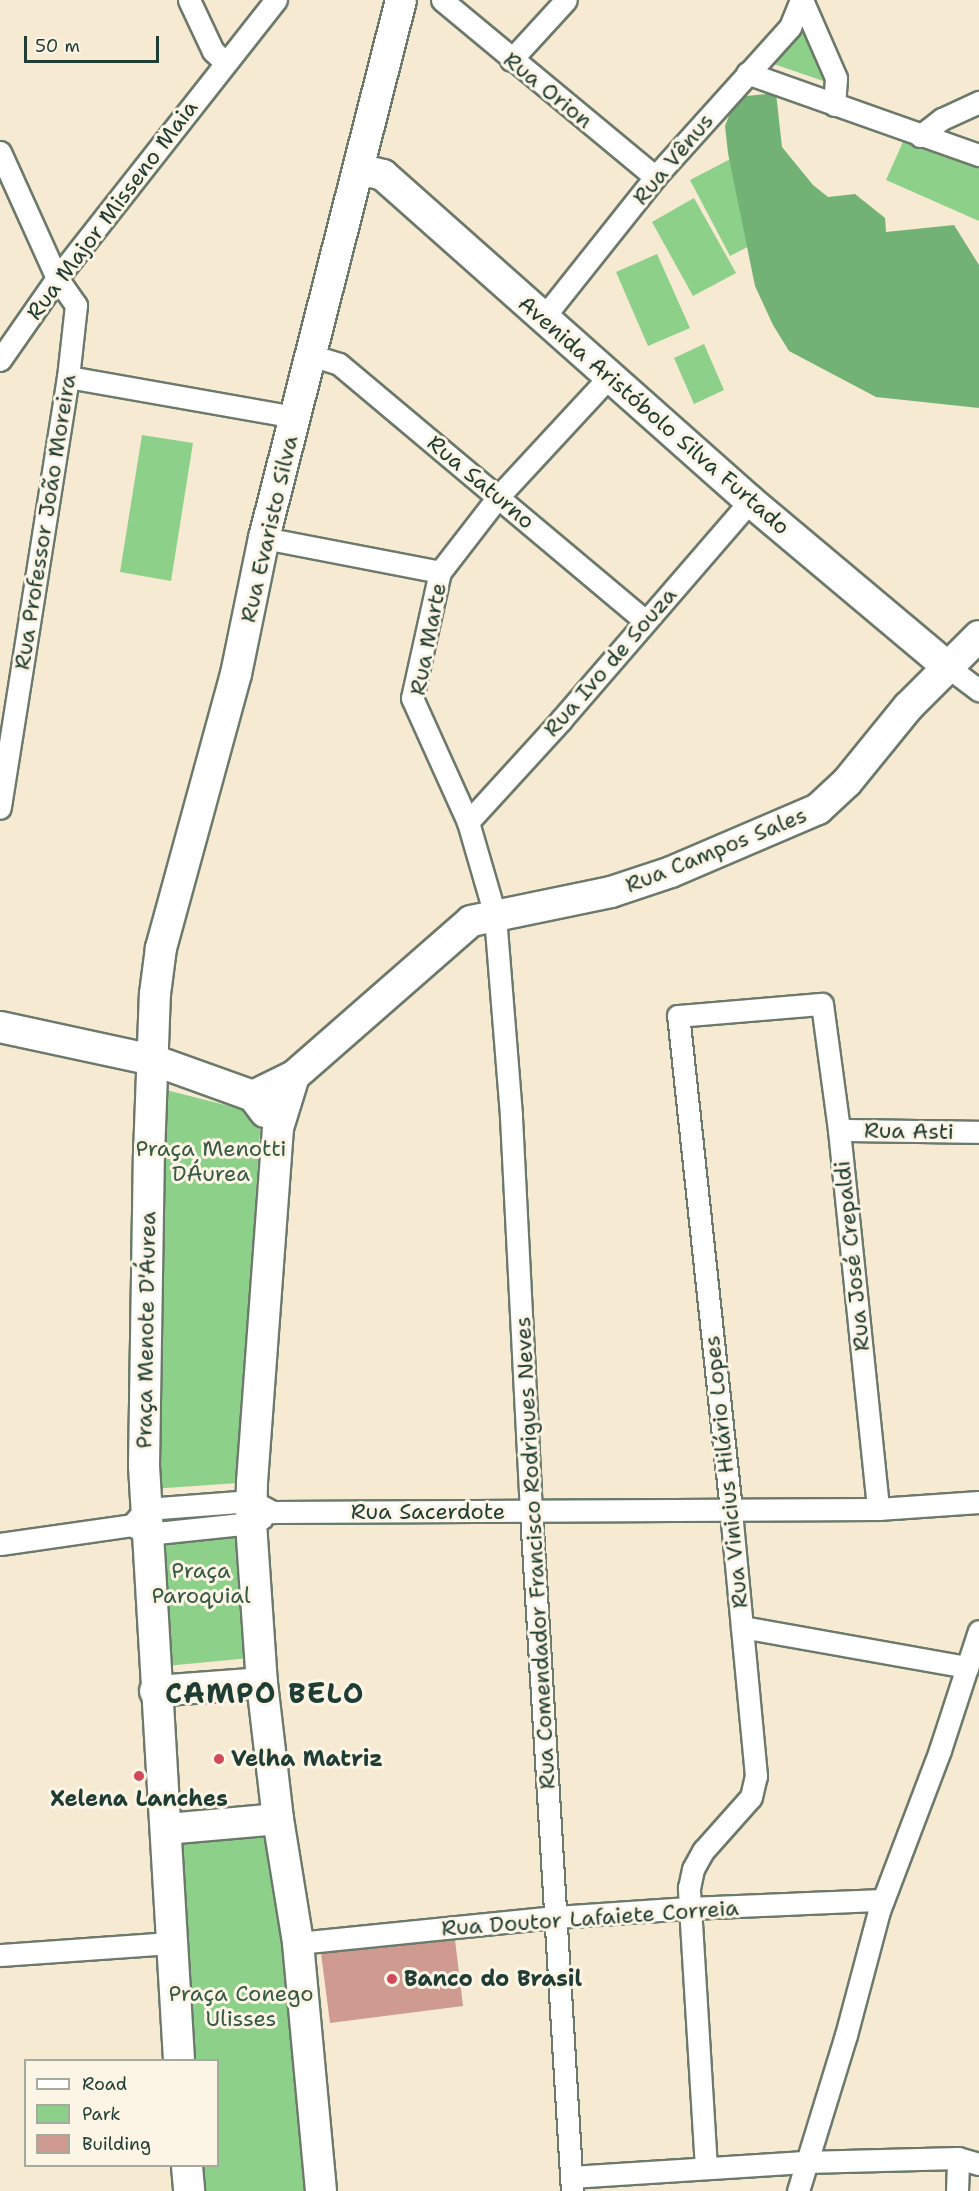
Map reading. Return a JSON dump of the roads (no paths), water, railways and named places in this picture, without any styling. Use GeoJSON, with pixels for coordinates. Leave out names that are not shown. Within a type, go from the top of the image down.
{"type":"FeatureCollection","features":[{"type":"Feature","properties":{"kind":"main road","name":"Rua Evaristo Silva"},"geometry":{"type":"LineString","coordinates":[[153,1060],[155,994],[161,948],[236,674],[264,538],[401,0]]}},
{"type":"Feature","properties":{"kind":"main road","name":"Avenida Aristóbolo Silva Furtado"},"geometry":{"type":"LineString","coordinates":[[359,169],[383,175],[750,501],[948,667]]}},
{"type":"Feature","properties":{"kind":"main road","name":"Rua Campos Sales"},"geometry":{"type":"LineString","coordinates":[[253,1096],[294,1076],[471,921],[611,892],[671,872],[818,809],[848,782],[908,707],[979,636]]}},
{"type":"Feature","properties":{"kind":"main road"},"geometry":{"type":"LineString","coordinates":[[0,1027],[153,1060],[253,1096],[278,1128]]}},
{"type":"Feature","properties":{"kind":"main road","name":"Praça Menote D'Áurea"},"geometry":{"type":"LineString","coordinates":[[153,1060],[142,1523],[154,1681]]}},
{"type":"Feature","properties":{"kind":"main road"},"geometry":{"type":"LineString","coordinates":[[294,1076],[278,1128],[259,1512],[262,1672],[280,1828],[298,1943],[321,2191]]}},
{"type":"Feature","properties":{"kind":"main road"},"geometry":{"type":"LineString","coordinates":[[179,2059],[166,1829],[154,1681],[262,1672]]}},
{"type":"Feature","properties":{"kind":"main road"},"geometry":{"type":"LineString","coordinates":[[166,1829],[280,1828]]}},
{"type":"Feature","properties":{"kind":"main road"},"geometry":{"type":"LineString","coordinates":[[187,2167],[189,2191]]}},
{"type":"Feature","properties":{"kind":"street"},"geometry":{"type":"LineString","coordinates":[[189,0],[213,51],[225,62]]}},
{"type":"Feature","properties":{"kind":"street","name":"Rua Major Misseno Maia"},"geometry":{"type":"LineString","coordinates":[[0,360],[57,278],[276,0]]}},
{"type":"Feature","properties":{"kind":"street","name":"Rua Orion"},"geometry":{"type":"LineString","coordinates":[[442,0],[511,60],[655,177]]}},
{"type":"Feature","properties":{"kind":"street"},"geometry":{"type":"LineString","coordinates":[[511,60],[566,0]]}},
{"type":"Feature","properties":{"kind":"street"},"geometry":{"type":"LineString","coordinates":[[802,0],[836,78],[834,105]]}},
{"type":"Feature","properties":{"kind":"street","name":"Rua Vênus"},"geometry":{"type":"LineString","coordinates":[[543,318],[655,177],[790,27],[802,0]]}},
{"type":"Feature","properties":{"kind":"street"},"geometry":{"type":"LineString","coordinates":[[747,73],[979,155]]}},
{"type":"Feature","properties":{"kind":"street"},"geometry":{"type":"LineString","coordinates":[[920,136],[942,119],[979,102]]}},
{"type":"Feature","properties":{"kind":"street","name":"Rua Professor João Moreira"},"geometry":{"type":"LineString","coordinates":[[0,152],[57,278],[76,304],[68,377],[0,808]]}},
{"type":"Feature","properties":{"kind":"street","name":"Rua Saturno"},"geometry":{"type":"LineString","coordinates":[[310,355],[339,364],[645,621]]}},
{"type":"Feature","properties":{"kind":"street","name":"Rua Marte"},"geometry":{"type":"LineString","coordinates":[[495,915],[468,822],[412,698],[440,572],[498,497],[610,376]]}},
{"type":"Feature","properties":{"kind":"street"},"geometry":{"type":"LineString","coordinates":[[68,377],[295,417]]}},
{"type":"Feature","properties":{"kind":"street","name":"Rua Ivo de Souza"},"geometry":{"type":"LineString","coordinates":[[468,822],[561,720],[750,501]]}},
{"type":"Feature","properties":{"kind":"street"},"geometry":{"type":"LineString","coordinates":[[264,538],[440,572]]}},
{"type":"Feature","properties":{"kind":"street"},"geometry":{"type":"LineString","coordinates":[[948,667],[979,690]]}},
{"type":"Feature","properties":{"kind":"street","name":"Rua Comendador Francisco Rodrigues Neves"},"geometry":{"type":"LineString","coordinates":[[495,915],[511,1115],[531,1512],[572,2184]]}},
{"type":"Feature","properties":{"kind":"street","name":"Rua Vinicius Hilário Lopes"},"geometry":{"type":"LineString","coordinates":[[706,2168],[688,1888],[693,1869],[703,1851],[751,1797],[756,1776],[731,1510],[678,1016],[822,1004]]}},
{"type":"Feature","properties":{"kind":"street","name":"Rua José Crepaldi"},"geometry":{"type":"LineString","coordinates":[[822,1004],[839,1130],[878,1509]]}},
{"type":"Feature","properties":{"kind":"street","name":"Rua Asti"},"geometry":{"type":"LineString","coordinates":[[839,1130],[979,1131]]}},
{"type":"Feature","properties":{"kind":"street","name":"Rua Sacerdote"},"geometry":{"type":"LineString","coordinates":[[259,1512],[878,1509],[979,1502]]}},
{"type":"Feature","properties":{"kind":"street"},"geometry":{"type":"LineString","coordinates":[[0,1544],[142,1523],[259,1512]]}},
{"type":"Feature","properties":{"kind":"street"},"geometry":{"type":"LineString","coordinates":[[742,1627],[967,1667]]}},
{"type":"Feature","properties":{"kind":"street"},"geometry":{"type":"LineString","coordinates":[[798,2191],[805,2162],[846,2035],[883,1900],[940,1750],[979,1631]]}},
{"type":"Feature","properties":{"kind":"street","name":"Rua Doutor Lafaiete Correia"},"geometry":{"type":"LineString","coordinates":[[298,1943],[556,1917],[689,1908],[883,1900]]}},
{"type":"Feature","properties":{"kind":"street"},"geometry":{"type":"LineString","coordinates":[[0,1954],[171,1943]]}},
{"type":"Feature","properties":{"kind":"street"},"geometry":{"type":"LineString","coordinates":[[957,2191],[958,2158]]}},
{"type":"Feature","properties":{"kind":"street"},"geometry":{"type":"LineString","coordinates":[[572,2184],[706,2168],[805,2162],[958,2158],[979,2164]]}},
{"type":"Feature","properties":{"kind":"place","name":"Velha Matriz"},"geometry":{"type":"Point","coordinates":[219,1759]}},
{"type":"Feature","properties":{"kind":"place","name":"Xelena Lanches"},"geometry":{"type":"Point","coordinates":[139,1776]}},
{"type":"Feature","properties":{"kind":"place","name":"Banco do Brasil"},"geometry":{"type":"Point","coordinates":[392,1979]}},
{"type":"Feature","properties":{"kind":"district","name":"CAMPO BELO"},"geometry":{"type":"Point","coordinates":[265,1693]}},
{"type":"Feature","properties":{"kind":"park label","name":"Praça Menotti DÁurea"},"geometry":{"type":"Point","coordinates":[211,1160]}},
{"type":"Feature","properties":{"kind":"park label","name":"Praça Paroquial"},"geometry":{"type":"Point","coordinates":[201,1583]}},
{"type":"Feature","properties":{"kind":"park label","name":"Praça Conego Ulisses"},"geometry":{"type":"Point","coordinates":[241,2006]}}]}
